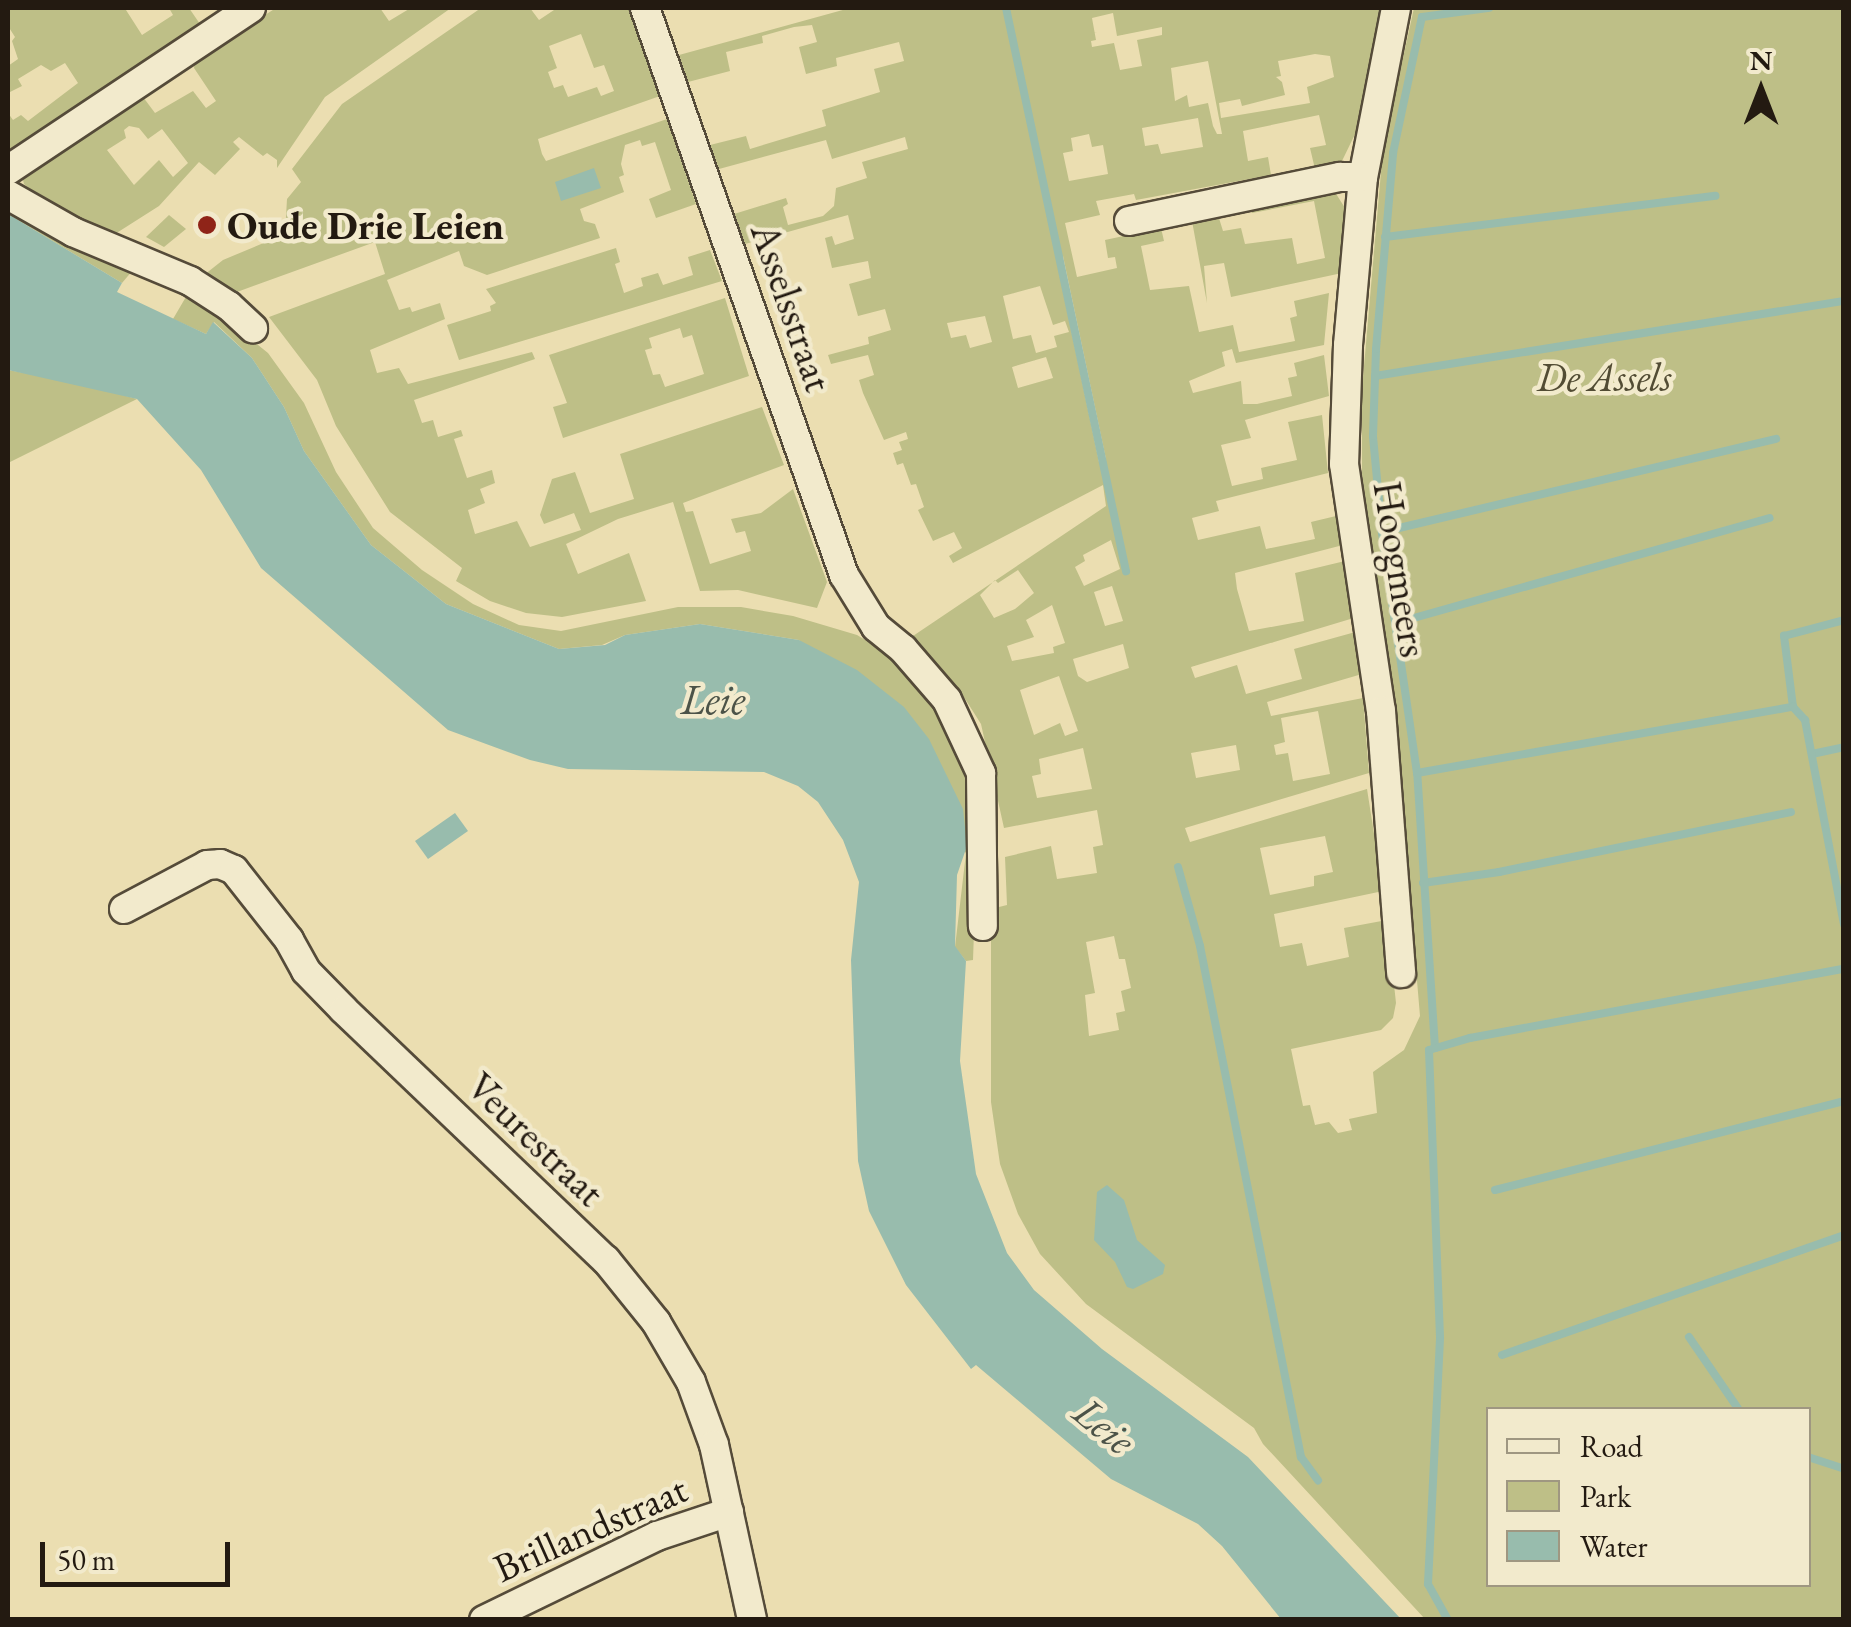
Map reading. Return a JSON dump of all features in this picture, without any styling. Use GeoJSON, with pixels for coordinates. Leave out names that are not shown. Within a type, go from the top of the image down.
{"type":"FeatureCollection","features":[{"type":"Feature","properties":{"kind":"street"},"geometry":{"type":"LineString","coordinates":[[8,170],[251,8]]}},
{"type":"Feature","properties":{"kind":"street","name":"Asselsstraat"},"geometry":{"type":"LineString","coordinates":[[645,8],[844,575],[876,627],[903,649],[947,700],[982,773],[982,926]]}},
{"type":"Feature","properties":{"kind":"street","name":"Hoogmeers"},"geometry":{"type":"LineString","coordinates":[[1396,8],[1363,177],[1348,345],[1344,464],[1382,711],[1400,973]]}},
{"type":"Feature","properties":{"kind":"street"},"geometry":{"type":"LineString","coordinates":[[1128,221],[1340,177],[1363,177]]}},
{"type":"Feature","properties":{"kind":"street"},"geometry":{"type":"LineString","coordinates":[[8,195],[72,232],[190,281],[230,306],[253,328]]}},
{"type":"Feature","properties":{"kind":"street","name":"Veurestraat"},"geometry":{"type":"LineString","coordinates":[[124,909],[208,865],[234,870],[289,940],[306,971],[606,1260],[640,1301],[691,1382],[714,1445],[752,1620]]}},
{"type":"Feature","properties":{"kind":"street","name":"Brillandstraat"},"geometry":{"type":"LineString","coordinates":[[484,1620],[657,1536],[729,1512]]}},
{"type":"Feature","properties":{"kind":"green space"},"geometry":{"type":"Polygon","coordinates":[[[8,8],[129,8],[126,10],[142,35],[173,15],[169,8],[189,8],[200,24],[8,152],[8,113],[13,120],[21,115],[28,121],[78,83],[65,63],[51,71],[41,65],[18,79],[22,86],[8,93],[8,66],[18,59],[12,41],[15,37],[8,26],[8,8]]]}},
{"type":"Feature","properties":{"kind":"green space"},"geometry":{"type":"Polygon","coordinates":[[[276,8],[380,8],[389,21],[409,9],[451,8],[325,97],[277,168],[277,160],[267,153],[263,156],[239,137],[233,142],[240,149],[215,175],[199,162],[159,206],[115,234],[48,204],[24,184],[22,176],[143,97],[155,113],[193,91],[206,108],[216,101],[194,68],[195,60],[276,8]],[[129,126],[124,130],[126,138],[107,150],[134,185],[159,160],[173,177],[188,163],[162,129],[148,139],[139,128],[129,126]]]}},
{"type":"Feature","properties":{"kind":"green space"},"geometry":{"type":"Polygon","coordinates":[[[481,8],[530,8],[539,20],[557,8],[628,8],[660,96],[538,139],[542,154],[546,161],[667,119],[696,204],[656,218],[649,199],[671,190],[655,142],[642,146],[640,140],[625,145],[621,164],[624,175],[619,177],[624,192],[580,209],[584,221],[595,224],[600,238],[487,275],[464,266],[459,251],[387,280],[399,310],[410,307],[412,312],[440,303],[445,319],[370,350],[377,373],[399,368],[408,384],[532,352],[535,359],[414,400],[422,423],[433,420],[438,437],[461,430],[463,436],[454,439],[467,478],[492,470],[495,483],[480,489],[485,503],[468,510],[475,534],[517,521],[530,547],[581,530],[574,513],[544,524],[540,515],[552,479],[575,472],[590,513],[634,499],[620,454],[762,407],[784,465],[683,503],[686,512],[693,511],[710,564],[751,551],[745,531],[736,533],[731,519],[761,513],[793,489],[827,582],[817,608],[738,590],[700,591],[673,502],[618,519],[566,544],[578,574],[629,553],[646,601],[562,617],[526,613],[490,601],[456,581],[462,568],[390,512],[336,426],[317,380],[269,317],[385,274],[375,242],[237,292],[204,275],[223,260],[285,234],[287,199],[301,182],[292,169],[342,104],[481,8]],[[581,34],[549,46],[557,68],[548,72],[554,88],[563,85],[568,97],[597,87],[601,96],[614,91],[604,65],[594,68],[581,34]]]}},
{"type":"Feature","properties":{"kind":"green space","name":"De Assels"},"geometry":{"type":"Polygon","coordinates":[[[850,8],[1384,8],[1357,130],[1342,161],[1315,169],[1310,148],[1326,145],[1319,115],[1243,131],[1248,161],[1268,157],[1271,175],[1136,200],[1134,194],[1096,201],[1100,215],[1065,223],[1077,277],[1117,268],[1115,257],[1108,258],[1105,240],[1161,228],[1164,241],[1141,246],[1150,290],[1189,286],[1199,332],[1233,325],[1239,352],[1295,341],[1290,318],[1297,316],[1294,301],[1329,293],[1324,345],[1236,363],[1232,349],[1222,352],[1225,366],[1189,381],[1193,393],[1241,381],[1243,404],[1257,404],[1292,396],[1288,378],[1297,376],[1294,363],[1324,355],[1329,396],[1245,420],[1251,438],[1221,445],[1232,486],[1263,479],[1261,468],[1297,460],[1288,422],[1322,415],[1328,473],[1216,501],[1219,511],[1192,518],[1198,540],[1260,526],[1266,549],[1315,539],[1311,522],[1336,516],[1343,545],[1235,573],[1237,589],[1249,631],[1304,621],[1295,573],[1345,561],[1357,617],[1191,667],[1195,678],[1237,665],[1246,694],[1302,679],[1294,649],[1359,631],[1362,674],[1267,702],[1271,716],[1363,698],[1369,773],[1185,828],[1190,842],[1367,789],[1383,891],[1274,914],[1280,947],[1302,943],[1307,966],[1349,957],[1344,928],[1387,920],[1396,1003],[1393,1018],[1381,1030],[1291,1049],[1303,1106],[1310,1105],[1315,1125],[1329,1122],[1338,1133],[1352,1130],[1349,1119],[1377,1113],[1373,1072],[1404,1050],[1420,1016],[1397,744],[1362,474],[1362,389],[1383,149],[1414,8],[1843,8],[1843,1619],[1425,1619],[1263,1444],[1254,1428],[1086,1304],[1040,1254],[1018,1214],[1000,1164],[991,1102],[991,909],[1007,905],[1005,857],[1051,846],[1057,879],[1097,873],[1093,847],[1103,845],[1097,810],[1004,828],[981,724],[962,694],[910,638],[993,582],[980,595],[994,618],[1015,609],[1034,593],[1018,570],[998,583],[995,580],[1106,506],[1103,485],[953,563],[949,556],[962,548],[954,532],[933,541],[918,510],[924,507],[916,484],[911,485],[903,463],[897,465],[893,453],[902,450],[899,442],[908,439],[906,432],[884,440],[863,393],[859,380],[874,375],[868,355],[831,364],[828,355],[869,344],[868,337],[891,330],[885,309],[858,316],[849,284],[871,278],[868,261],[832,268],[825,238],[832,236],[835,245],[854,239],[848,215],[745,244],[734,214],[786,198],[788,204],[783,207],[788,225],[823,216],[834,206],[836,188],[867,178],[862,162],[908,149],[905,137],[832,159],[826,140],[719,169],[710,145],[746,136],[750,149],[826,126],[822,110],[880,92],[874,69],[904,61],[899,42],[836,58],[837,66],[806,74],[799,47],[817,42],[812,25],[794,27],[762,36],[763,43],[726,52],[730,71],[688,82],[679,55],[850,8]],[[1113,13],[1092,18],[1096,40],[1091,41],[1092,47],[1114,43],[1120,70],[1142,66],[1137,40],[1162,35],[1162,27],[1117,36],[1113,13]],[[1315,54],[1278,61],[1281,76],[1276,77],[1282,82],[1285,95],[1242,106],[1240,99],[1219,103],[1221,118],[1310,103],[1307,87],[1334,77],[1330,56],[1315,54]],[[1208,61],[1171,68],[1175,101],[1187,95],[1189,107],[1208,103],[1213,126],[1217,134],[1222,134],[1208,61]],[[1198,118],[1142,128],[1145,146],[1158,144],[1161,154],[1203,147],[1198,118]],[[1089,134],[1071,138],[1073,151],[1063,153],[1069,181],[1108,174],[1103,145],[1092,147],[1089,134]],[[1063,256],[1056,258],[1099,462],[1106,459],[1063,256]],[[1040,286],[1003,296],[1013,339],[1031,335],[1036,353],[1057,347],[1054,336],[1069,332],[1065,321],[1053,325],[1040,286]],[[985,316],[947,323],[951,338],[966,335],[970,348],[992,342],[985,316]],[[1046,357],[1012,367],[1018,388],[1053,378],[1046,357]],[[1111,540],[1083,555],[1085,561],[1075,567],[1084,586],[1120,569],[1111,540]],[[1112,586],[1094,592],[1105,626],[1123,621],[1112,586]],[[1052,605],[1026,620],[1034,637],[1007,646],[1012,661],[1054,653],[1053,647],[1065,643],[1052,605]],[[1123,644],[1073,659],[1078,676],[1087,682],[1129,668],[1123,644]],[[1059,676],[1020,690],[1034,735],[1060,723],[1065,736],[1078,731],[1059,676]],[[1318,711],[1281,718],[1285,742],[1274,745],[1276,755],[1288,753],[1293,781],[1330,774],[1318,711]],[[1236,745],[1191,753],[1196,778],[1240,770],[1236,745]],[[1083,748],[1039,759],[1041,774],[1032,776],[1037,798],[1092,789],[1083,748]],[[1325,836],[1260,848],[1270,895],[1314,886],[1314,876],[1333,872],[1325,836]],[[1114,936],[1086,942],[1095,993],[1085,995],[1089,1036],[1119,1030],[1116,1013],[1125,1011],[1121,991],[1131,988],[1125,959],[1119,959],[1114,936]]]}},
{"type":"Feature","properties":{"kind":"green space"},"geometry":{"type":"Polygon","coordinates":[[[1333,189],[1345,208],[1342,273],[1231,297],[1224,263],[1204,266],[1207,303],[1192,221],[1218,215],[1223,231],[1241,228],[1245,244],[1292,238],[1297,264],[1325,258],[1314,201],[1252,213],[1250,206],[1333,189]]]}},
{"type":"Feature","properties":{"kind":"green space"},"geometry":{"type":"Polygon","coordinates":[[[8,205],[133,270],[122,283],[8,214],[8,205]]]}},
{"type":"Feature","properties":{"kind":"green space"},"geometry":{"type":"Polygon","coordinates":[[[169,215],[186,229],[164,247],[146,237],[169,215]]]}},
{"type":"Feature","properties":{"kind":"green space"},"geometry":{"type":"Polygon","coordinates":[[[616,248],[620,262],[615,264],[624,293],[643,286],[641,278],[658,273],[663,285],[693,275],[688,257],[710,250],[722,281],[459,360],[447,325],[491,311],[490,306],[496,303],[486,289],[616,248]]]}},
{"type":"Feature","properties":{"kind":"green space"},"geometry":{"type":"Polygon","coordinates":[[[190,290],[268,353],[304,403],[336,472],[373,528],[422,570],[473,604],[519,625],[561,631],[678,607],[741,607],[793,616],[857,635],[893,657],[925,687],[972,776],[977,847],[973,960],[966,961],[955,947],[966,853],[799,640],[700,624],[625,635],[602,645],[559,649],[446,604],[371,545],[304,451],[284,407],[252,358],[214,322],[206,334],[173,319],[190,290]]]}},
{"type":"Feature","properties":{"kind":"green space"},"geometry":{"type":"Polygon","coordinates":[[[725,298],[749,376],[563,438],[553,407],[567,403],[549,355],[725,298]],[[680,328],[649,338],[652,348],[645,350],[653,375],[660,374],[665,387],[704,374],[692,335],[683,338],[680,328]]]}},
{"type":"Feature","properties":{"kind":"green space"},"geometry":{"type":"Polygon","coordinates":[[[8,370],[79,383],[137,399],[8,463],[8,370]]]}},
{"type":"Feature","properties":{"kind":"water"},"geometry":{"type":"Polygon","coordinates":[[[594,168],[601,188],[561,201],[555,182],[594,168]]]}},
{"type":"Feature","properties":{"kind":"water","name":"Leie"},"geometry":{"type":"Polygon","coordinates":[[[8,214],[122,283],[117,292],[206,334],[213,322],[252,358],[284,407],[304,451],[371,545],[446,604],[559,649],[605,645],[625,635],[700,624],[799,640],[857,670],[904,707],[929,739],[963,809],[967,846],[957,875],[955,946],[966,961],[960,1061],[976,1174],[1007,1253],[1034,1290],[1102,1349],[1248,1457],[1401,1619],[1281,1619],[1222,1546],[1198,1524],[1111,1479],[976,1365],[971,1369],[906,1285],[869,1211],[858,1161],[851,960],[859,882],[843,840],[818,802],[798,786],[764,772],[568,769],[530,760],[448,730],[261,568],[201,470],[137,399],[8,370],[8,214]]]}},
{"type":"Feature","properties":{"kind":"water"},"geometry":{"type":"Polygon","coordinates":[[[455,813],[468,831],[428,859],[415,841],[455,813]]]}},
{"type":"Feature","properties":{"kind":"water"},"geometry":{"type":"Polygon","coordinates":[[[1107,1185],[1124,1200],[1137,1240],[1165,1265],[1163,1274],[1133,1289],[1127,1287],[1115,1262],[1094,1240],[1097,1192],[1107,1185]]]}},
{"type":"Feature","properties":{"kind":"waterway"},"geometry":{"type":"LineString","coordinates":[[1006,8],[1126,571]]}},
{"type":"Feature","properties":{"kind":"waterway"},"geometry":{"type":"LineString","coordinates":[[1435,1048],[1417,773],[1382,532],[1373,436],[1376,349],[1393,153],[1422,17],[1489,8]]}},
{"type":"Feature","properties":{"kind":"waterway"},"geometry":{"type":"LineString","coordinates":[[1385,237],[1715,196]]}},
{"type":"Feature","properties":{"kind":"waterway"},"geometry":{"type":"LineString","coordinates":[[1375,376],[1844,301]]}},
{"type":"Feature","properties":{"kind":"waterway"},"geometry":{"type":"LineString","coordinates":[[1382,532],[1776,439]]}},
{"type":"Feature","properties":{"kind":"waterway"},"geometry":{"type":"LineString","coordinates":[[1396,623],[1770,518]]}},
{"type":"Feature","properties":{"kind":"waterway"},"geometry":{"type":"LineString","coordinates":[[1793,707],[1784,636],[1844,620]]}},
{"type":"Feature","properties":{"kind":"waterway"},"geometry":{"type":"LineString","coordinates":[[1417,773],[1793,707],[1805,720],[1844,924]]}},
{"type":"Feature","properties":{"kind":"waterway"},"geometry":{"type":"LineString","coordinates":[[1812,754],[1844,747]]}},
{"type":"Feature","properties":{"kind":"waterway"},"geometry":{"type":"LineString","coordinates":[[1423,883],[1499,872],[1791,812]]}},
{"type":"Feature","properties":{"kind":"waterway"},"geometry":{"type":"LineString","coordinates":[[1178,867],[1200,946],[1301,1457],[1318,1480]]}},
{"type":"Feature","properties":{"kind":"waterway"},"geometry":{"type":"LineString","coordinates":[[1448,1620],[1428,1584],[1440,1337],[1429,1050],[1470,1038],[1844,969]]}},
{"type":"Feature","properties":{"kind":"waterway"},"geometry":{"type":"LineString","coordinates":[[1495,1190],[1844,1101]]}},
{"type":"Feature","properties":{"kind":"waterway"},"geometry":{"type":"LineString","coordinates":[[1502,1355],[1844,1235]]}},
{"type":"Feature","properties":{"kind":"waterway"},"geometry":{"type":"LineString","coordinates":[[1689,1337],[1737,1407]]}},
{"type":"Feature","properties":{"kind":"waterway"},"geometry":{"type":"LineString","coordinates":[[1811,1458],[1844,1469]]}},
{"type":"Feature","properties":{"kind":"place","name":"Oude Drie Leien"},"geometry":{"type":"Point","coordinates":[207,225]}}]}
